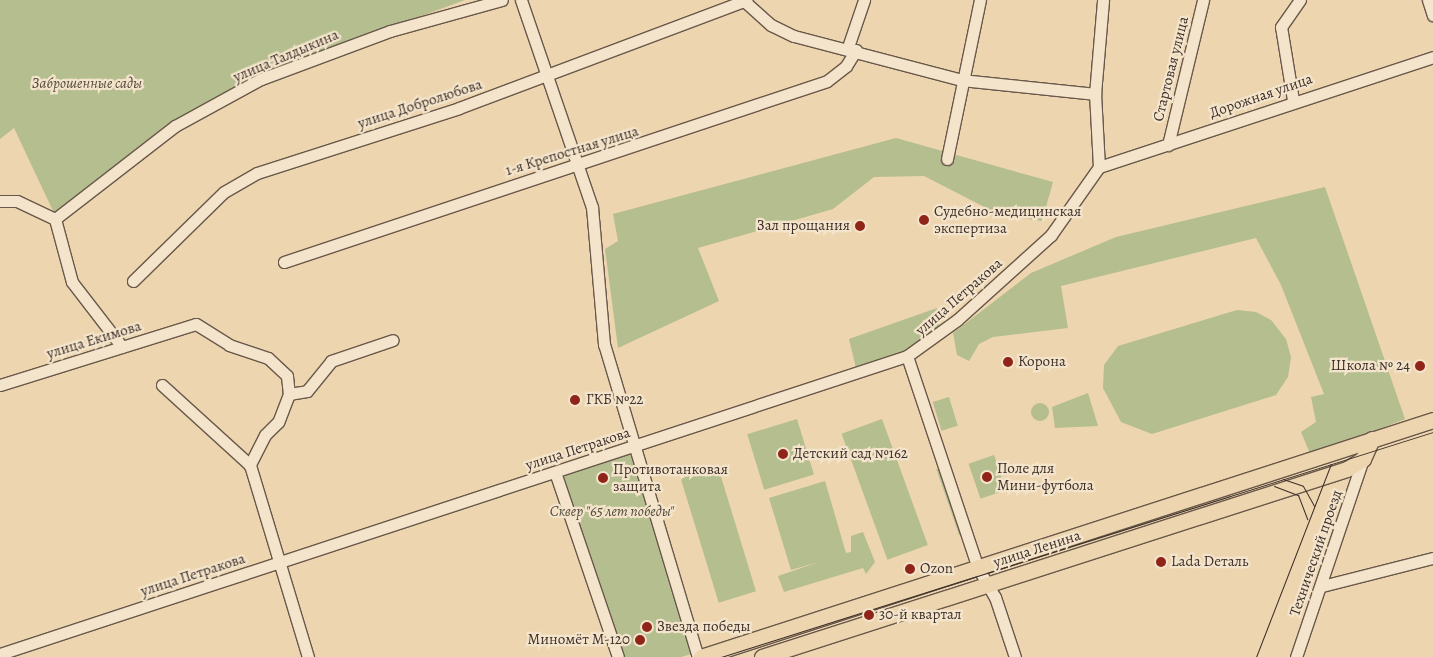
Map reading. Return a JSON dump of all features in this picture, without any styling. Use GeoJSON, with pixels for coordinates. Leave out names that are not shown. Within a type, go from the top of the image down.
{"type":"FeatureCollection","features":[{"type":"Feature","properties":{"kind":"main road","name":"улица Ленина"},"geometry":{"type":"LineString","coordinates":[[700,657],[1433,420]]}},
{"type":"Feature","properties":{"kind":"main road"},"geometry":{"type":"LineString","coordinates":[[1362,459],[1372,439]]}},
{"type":"Feature","properties":{"kind":"main road","name":"улица Ленина"},"geometry":{"type":"LineString","coordinates":[[762,657],[1337,472],[1362,459]]}},
{"type":"Feature","properties":{"kind":"street","name":"улица Талдыкина"},"geometry":{"type":"LineString","coordinates":[[55,219],[175,126],[261,79],[390,31],[502,0]]}},
{"type":"Feature","properties":{"kind":"street"},"geometry":{"type":"LineString","coordinates":[[521,0],[544,78],[592,207],[604,344],[700,657]]}},
{"type":"Feature","properties":{"kind":"street"},"geometry":{"type":"LineString","coordinates":[[744,0],[770,25],[794,36],[852,48],[962,80],[1096,94]]}},
{"type":"Feature","properties":{"kind":"street","name":"улица Добролюбова"},"geometry":{"type":"LineString","coordinates":[[133,280],[224,192],[257,172],[544,78],[744,0]]}},
{"type":"Feature","properties":{"kind":"street","name":"1-я Крепостная улица"},"geometry":{"type":"LineString","coordinates":[[284,262],[578,166],[827,81],[846,66],[864,0]]}},
{"type":"Feature","properties":{"kind":"street"},"geometry":{"type":"LineString","coordinates":[[947,159],[980,0]]}},
{"type":"Feature","properties":{"kind":"street"},"geometry":{"type":"LineString","coordinates":[[1099,167],[1096,94],[1103,0]]}},
{"type":"Feature","properties":{"kind":"street","name":"Стартовая улица"},"geometry":{"type":"LineString","coordinates":[[1168,145],[1203,0]]}},
{"type":"Feature","properties":{"kind":"street"},"geometry":{"type":"LineString","coordinates":[[1293,100],[1281,27],[1300,0]]}},
{"type":"Feature","properties":{"kind":"street"},"geometry":{"type":"LineString","coordinates":[[1428,0],[1433,15]]}},
{"type":"Feature","properties":{"kind":"street","name":"Дорожная улица"},"geometry":{"type":"LineString","coordinates":[[1099,167],[1168,145],[1293,100],[1433,57]]}},
{"type":"Feature","properties":{"kind":"street","name":"улица Петракова"},"geometry":{"type":"LineString","coordinates":[[0,654],[907,356],[957,320],[1051,235],[1099,167]]}},
{"type":"Feature","properties":{"kind":"street"},"geometry":{"type":"LineString","coordinates":[[0,201],[17,201],[55,219],[72,282],[122,347]]}},
{"type":"Feature","properties":{"kind":"street","name":"улица Екимова"},"geometry":{"type":"LineString","coordinates":[[0,385],[196,324],[229,345],[268,358],[287,376],[289,394]]}},
{"type":"Feature","properties":{"kind":"street"},"geometry":{"type":"LineString","coordinates":[[250,466],[265,435],[278,422],[289,394],[307,391],[331,361],[393,340]]}},
{"type":"Feature","properties":{"kind":"street"},"geometry":{"type":"LineString","coordinates":[[907,356],[978,568],[985,586],[995,597],[1015,657]]}},
{"type":"Feature","properties":{"kind":"street"},"geometry":{"type":"LineString","coordinates":[[162,385],[250,466],[308,657]]}},
{"type":"Feature","properties":{"kind":"street","name":"Технический проезд"},"geometry":{"type":"LineString","coordinates":[[1296,657],[1322,586],[1362,459]]}},
{"type":"Feature","properties":{"kind":"street"},"geometry":{"type":"LineString","coordinates":[[555,472],[618,657]]}},
{"type":"Feature","properties":{"kind":"street"},"geometry":{"type":"LineString","coordinates":[[1337,472],[1353,491]]}},
{"type":"Feature","properties":{"kind":"street"},"geometry":{"type":"LineString","coordinates":[[1322,586],[1433,558]]}},
{"type":"Feature","properties":{"kind":"green space","name":"Заброшенные сады"},"geometry":{"type":"Polygon","coordinates":[[[0,0],[465,0],[271,71],[164,132],[54,213],[14,128],[0,139],[0,0]]]}},
{"type":"Feature","properties":{"kind":"green space"},"geometry":{"type":"Polygon","coordinates":[[[896,138],[1053,182],[1042,221],[1000,215],[924,176],[874,177],[833,209],[698,248],[719,301],[618,348],[605,249],[618,241],[613,214],[896,138]]]}},
{"type":"Feature","properties":{"kind":"green space"},"geometry":{"type":"Polygon","coordinates":[[[1325,187],[1405,419],[1311,456],[1301,432],[1316,422],[1311,397],[1324,394],[1281,285],[1256,238],[1061,286],[1068,328],[993,337],[979,344],[969,361],[957,355],[953,333],[1031,273],[1116,237],[1325,187]]]}},
{"type":"Feature","properties":{"kind":"green space"},"geometry":{"type":"Polygon","coordinates":[[[937,308],[939,326],[906,353],[856,368],[849,339],[937,308]]]}},
{"type":"Feature","properties":{"kind":"green space"},"geometry":{"type":"Polygon","coordinates":[[[1237,310],[1256,312],[1271,320],[1286,339],[1291,357],[1288,377],[1276,395],[1152,434],[1121,422],[1103,388],[1104,365],[1118,346],[1237,310]]]}},
{"type":"Feature","properties":{"kind":"green space"},"geometry":{"type":"Polygon","coordinates":[[[1088,393],[1098,426],[1055,428],[1052,407],[1088,393]]]}},
{"type":"Feature","properties":{"kind":"green space"},"geometry":{"type":"Polygon","coordinates":[[[949,397],[958,426],[942,431],[933,402],[949,397]]]}},
{"type":"Feature","properties":{"kind":"green space"},"geometry":{"type":"Polygon","coordinates":[[[1040,403],[1046,406],[1049,412],[1046,418],[1040,421],[1034,418],[1031,412],[1034,406],[1040,403]]]}},
{"type":"Feature","properties":{"kind":"green space"},"geometry":{"type":"Polygon","coordinates":[[[797,419],[814,474],[764,490],[747,434],[797,419]]]}},
{"type":"Feature","properties":{"kind":"green space"},"geometry":{"type":"Polygon","coordinates":[[[882,419],[928,545],[887,560],[842,434],[882,419]]]}},
{"type":"Feature","properties":{"kind":"green space","name":"Сквер \"65 лет победы\""},"geometry":{"type":"Polygon","coordinates":[[[635,452],[695,653],[681,657],[618,657],[559,477],[635,452]]]}},
{"type":"Feature","properties":{"kind":"green space","name":"Поле для Мини-футбола"},"geometry":{"type":"Polygon","coordinates":[[[994,455],[1006,490],[981,499],[968,464],[994,455]]]}},
{"type":"Feature","properties":{"kind":"green space"},"geometry":{"type":"Polygon","coordinates":[[[718,467],[756,591],[719,603],[681,478],[718,467]]]}},
{"type":"Feature","properties":{"kind":"green space"},"geometry":{"type":"Polygon","coordinates":[[[942,467],[965,533],[959,535],[936,469],[942,467]]]}},
{"type":"Feature","properties":{"kind":"green space"},"geometry":{"type":"Polygon","coordinates":[[[825,481],[846,553],[851,552],[851,536],[863,532],[875,562],[866,574],[863,568],[784,592],[778,576],[819,562],[791,570],[769,498],[825,481]]]}},
{"type":"Feature","properties":{"kind":"tram line"},"geometry":{"type":"LineString","coordinates":[[721,657],[1433,432]]}},
{"type":"Feature","properties":{"kind":"tram line"},"geometry":{"type":"LineString","coordinates":[[1256,657],[1331,464]]}},
{"type":"Feature","properties":{"kind":"tram line"},"geometry":{"type":"LineString","coordinates":[[1283,479],[1303,486],[1314,506]]}},
{"type":"Feature","properties":{"kind":"tram line"},"geometry":{"type":"LineString","coordinates":[[1274,486],[1298,495],[1307,519]]}},
{"type":"Feature","properties":{"kind":"place","name":"Судебно-медицинская экспертиза"},"geometry":{"type":"Point","coordinates":[924,220]}},
{"type":"Feature","properties":{"kind":"place","name":"Зал прощания"},"geometry":{"type":"Point","coordinates":[860,226]}},
{"type":"Feature","properties":{"kind":"place","name":"Корона"},"geometry":{"type":"Point","coordinates":[1008,362]}},
{"type":"Feature","properties":{"kind":"place","name":"Школа № 24"},"geometry":{"type":"Point","coordinates":[1420,366]}},
{"type":"Feature","properties":{"kind":"place","name":"ГКБ №22"},"geometry":{"type":"Point","coordinates":[575,400]}},
{"type":"Feature","properties":{"kind":"place","name":"Детский сад №162"},"geometry":{"type":"Point","coordinates":[783,454]}},
{"type":"Feature","properties":{"kind":"place","name":"Поле для Мини-футбола"},"geometry":{"type":"Point","coordinates":[987,477]}},
{"type":"Feature","properties":{"kind":"place","name":"Противотанковая защита"},"geometry":{"type":"Point","coordinates":[603,478]}},
{"type":"Feature","properties":{"kind":"place","name":"Lada Dеталь"},"geometry":{"type":"Point","coordinates":[1161,562]}},
{"type":"Feature","properties":{"kind":"place","name":"Ozon"},"geometry":{"type":"Point","coordinates":[910,569]}},
{"type":"Feature","properties":{"kind":"place","name":"30-й квартал"},"geometry":{"type":"Point","coordinates":[869,615]}},
{"type":"Feature","properties":{"kind":"place","name":"Звезда победы"},"geometry":{"type":"Point","coordinates":[647,627]}},
{"type":"Feature","properties":{"kind":"place","name":"Миномёт М-120"},"geometry":{"type":"Point","coordinates":[640,640]}}]}
